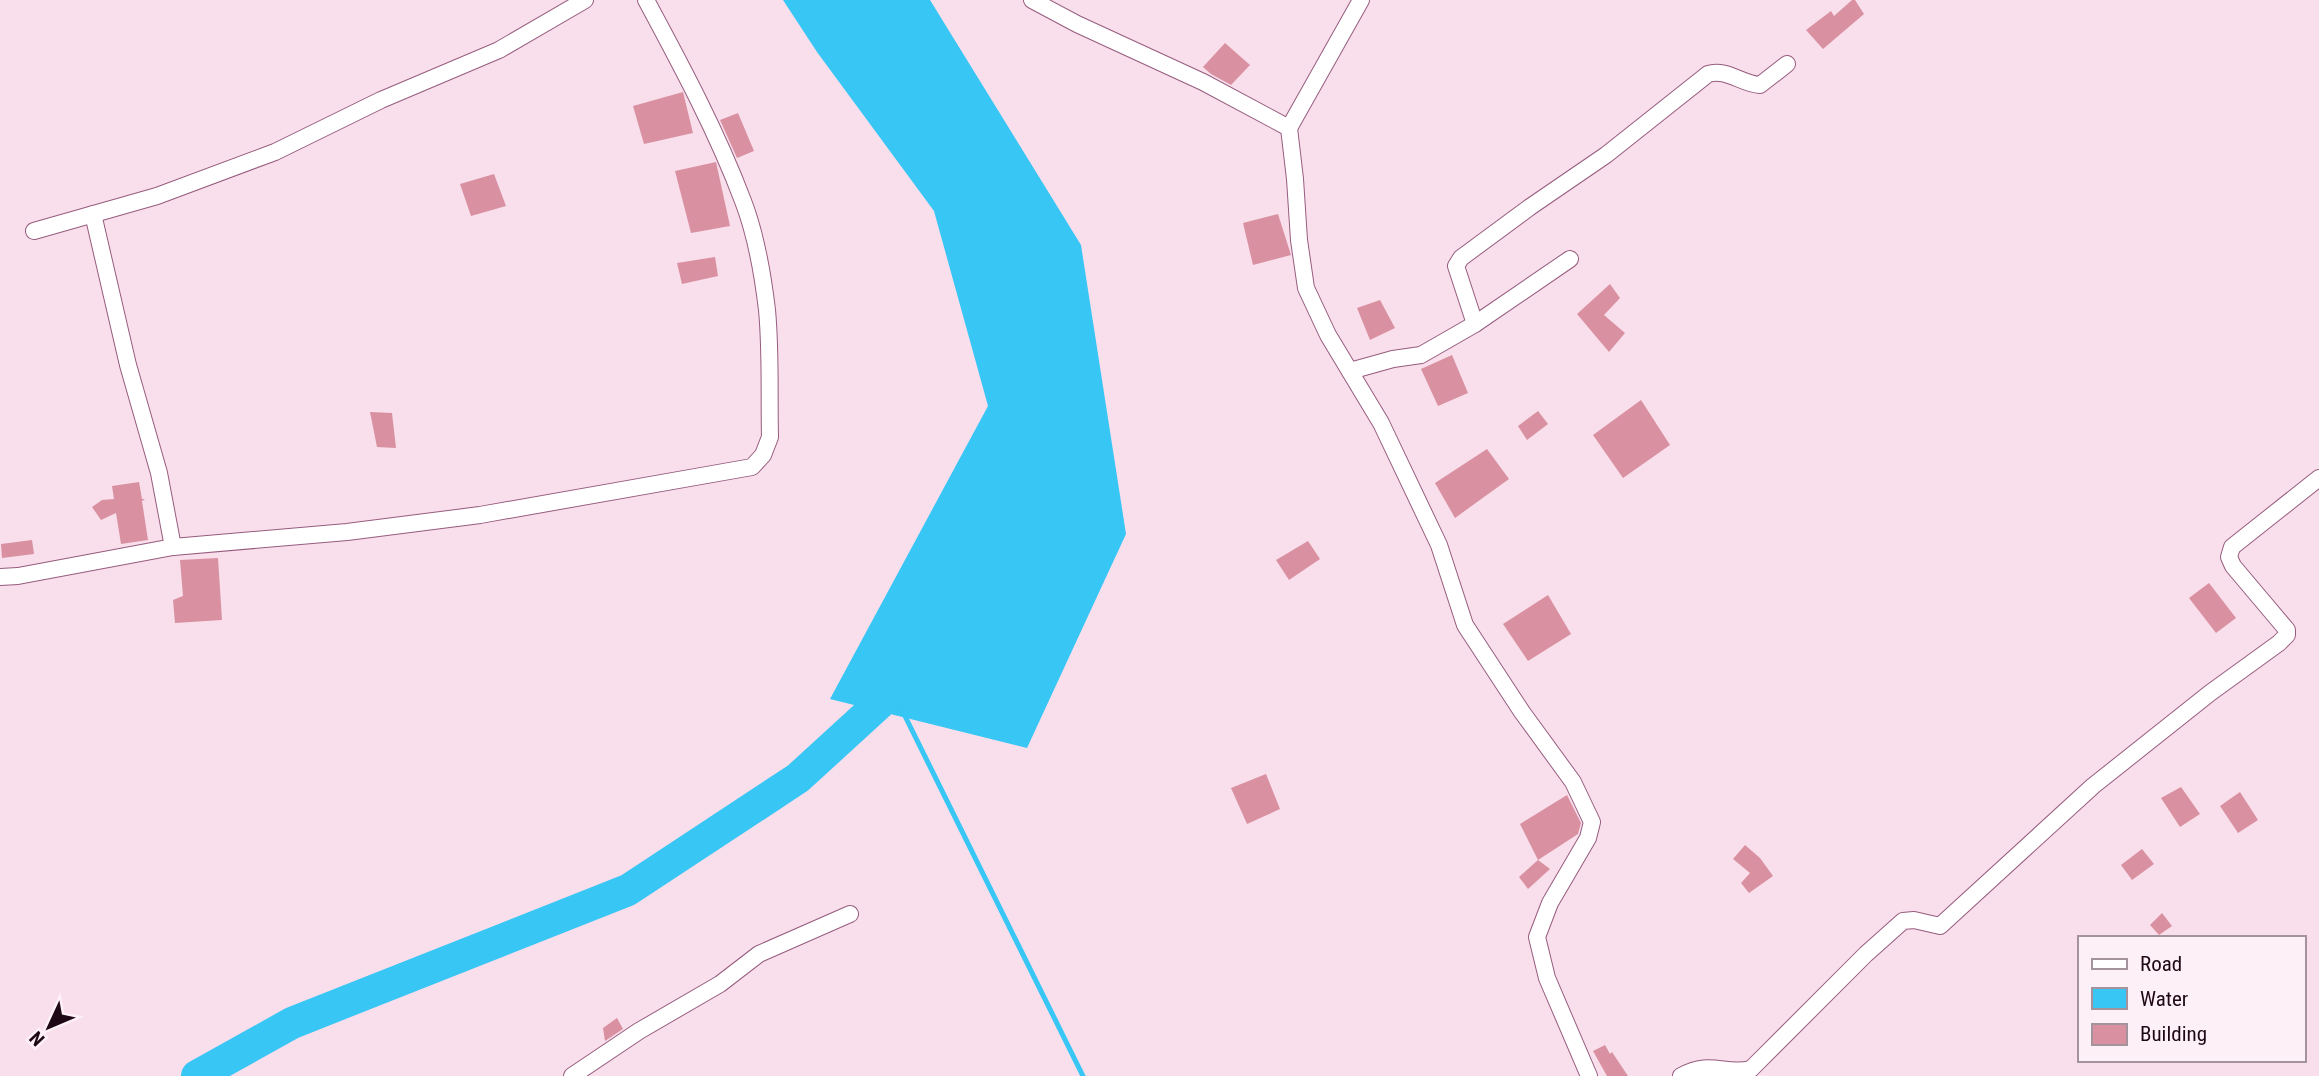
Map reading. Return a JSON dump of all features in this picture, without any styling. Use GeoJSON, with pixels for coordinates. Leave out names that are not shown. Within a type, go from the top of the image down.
{"type":"FeatureCollection","features":[{"type":"Feature","properties":{"kind":"street"},"geometry":{"type":"LineString","coordinates":[[34,231],[157,196],[275,152],[381,100],[499,50],[585,0]]}},
{"type":"Feature","properties":{"kind":"street"},"geometry":{"type":"LineString","coordinates":[[0,577],[173,547],[347,532],[480,515],[752,467],[763,455],[770,438],[767,310],[750,227],[744,202],[714,134],[646,0]]}},
{"type":"Feature","properties":{"kind":"street"},"geometry":{"type":"LineString","coordinates":[[1032,0],[1203,82],[1289,128]]}},
{"type":"Feature","properties":{"kind":"street"},"geometry":{"type":"LineString","coordinates":[[1361,0],[1289,128],[1306,288],[1328,335],[1381,423],[1439,545],[1465,625],[1522,712],[1573,782],[1592,822],[1588,838],[1550,903],[1537,937],[1547,978],[1589,1076]]}},
{"type":"Feature","properties":{"kind":"street"},"geometry":{"type":"LineString","coordinates":[[1475,324],[1456,266],[1461,258],[1606,155],[1708,74],[1715,71],[1760,85],[1787,64]]}},
{"type":"Feature","properties":{"kind":"street"},"geometry":{"type":"LineString","coordinates":[[93,214],[128,365],[159,473],[173,547]]}},
{"type":"Feature","properties":{"kind":"street"},"geometry":{"type":"LineString","coordinates":[[1350,371],[1393,359],[1421,355],[1475,324],[1570,259]]}},
{"type":"Feature","properties":{"kind":"street"},"geometry":{"type":"LineString","coordinates":[[1681,1076],[1699,1068],[1742,1071],[1751,1069],[1866,954],[1903,921],[1914,920],[1940,926],[2093,786],[2210,693],[2279,643],[2287,635],[2287,630],[2233,566],[2230,557],[2232,547],[2319,478]]}},
{"type":"Feature","properties":{"kind":"street"},"geometry":{"type":"LineString","coordinates":[[572,1076],[639,1031],[720,984],[759,954],[850,914]]}},
{"type":"Feature","properties":{"kind":"water"},"geometry":{"type":"Polygon","coordinates":[[[783,0],[930,0],[1081,245],[1126,534],[1027,748],[830,699],[988,406],[934,211],[817,52],[783,0]]]}},
{"type":"Feature","properties":{"kind":"building"},"geometry":{"type":"Polygon","coordinates":[[[1855,0],[1864,14],[1823,49],[1806,30],[1831,11],[1834,16],[1855,0]]]}},
{"type":"Feature","properties":{"kind":"building"},"geometry":{"type":"Polygon","coordinates":[[[1225,43],[1250,65],[1231,85],[1203,67],[1225,43]]]}},
{"type":"Feature","properties":{"kind":"building"},"geometry":{"type":"Polygon","coordinates":[[[683,92],[693,133],[644,144],[633,106],[683,92]]]}},
{"type":"Feature","properties":{"kind":"building"},"geometry":{"type":"Polygon","coordinates":[[[738,113],[754,151],[737,158],[720,120],[738,113]]]}},
{"type":"Feature","properties":{"kind":"building"},"geometry":{"type":"Polygon","coordinates":[[[716,162],[730,226],[691,233],[675,171],[716,162]]]}},
{"type":"Feature","properties":{"kind":"building"},"geometry":{"type":"Polygon","coordinates":[[[494,174],[506,206],[471,216],[460,184],[494,174]]]}},
{"type":"Feature","properties":{"kind":"building"},"geometry":{"type":"Polygon","coordinates":[[[1278,214],[1291,255],[1253,265],[1243,223],[1278,214]]]}},
{"type":"Feature","properties":{"kind":"building"},"geometry":{"type":"Polygon","coordinates":[[[715,257],[718,276],[682,284],[677,263],[715,257]]]}},
{"type":"Feature","properties":{"kind":"building"},"geometry":{"type":"Polygon","coordinates":[[[1610,284],[1620,298],[1604,315],[1625,333],[1609,352],[1577,314],[1610,284]]]}},
{"type":"Feature","properties":{"kind":"building"},"geometry":{"type":"Polygon","coordinates":[[[1380,300],[1395,328],[1370,340],[1357,308],[1380,300]]]}},
{"type":"Feature","properties":{"kind":"building"},"geometry":{"type":"Polygon","coordinates":[[[1452,355],[1468,393],[1438,406],[1421,369],[1452,355]]]}},
{"type":"Feature","properties":{"kind":"building"},"geometry":{"type":"Polygon","coordinates":[[[1641,400],[1670,445],[1623,478],[1593,435],[1641,400]]]}},
{"type":"Feature","properties":{"kind":"building"},"geometry":{"type":"Polygon","coordinates":[[[1538,411],[1548,424],[1527,440],[1518,426],[1538,411]]]}},
{"type":"Feature","properties":{"kind":"building"},"geometry":{"type":"Polygon","coordinates":[[[370,412],[392,413],[396,448],[377,447],[370,412]]]}},
{"type":"Feature","properties":{"kind":"building"},"geometry":{"type":"Polygon","coordinates":[[[1487,449],[1509,479],[1455,518],[1435,483],[1487,449]]]}},
{"type":"Feature","properties":{"kind":"building"},"geometry":{"type":"Polygon","coordinates":[[[139,482],[142,499],[145,499],[142,501],[148,540],[121,544],[116,513],[101,520],[92,507],[102,500],[114,499],[112,486],[139,482]]]}},
{"type":"Feature","properties":{"kind":"building"},"geometry":{"type":"Polygon","coordinates":[[[32,540],[34,554],[2,558],[1,544],[32,540]]]}},
{"type":"Feature","properties":{"kind":"building"},"geometry":{"type":"Polygon","coordinates":[[[1308,541],[1320,559],[1289,580],[1276,560],[1308,541]]]}},
{"type":"Feature","properties":{"kind":"building"},"geometry":{"type":"Polygon","coordinates":[[[218,558],[222,620],[175,623],[173,600],[183,596],[180,560],[218,558]]]}},
{"type":"Feature","properties":{"kind":"building"},"geometry":{"type":"Polygon","coordinates":[[[2209,583],[2236,618],[2216,633],[2189,598],[2209,583]]]}},
{"type":"Feature","properties":{"kind":"building"},"geometry":{"type":"Polygon","coordinates":[[[1548,595],[1571,634],[1528,661],[1503,624],[1548,595]]]}},
{"type":"Feature","properties":{"kind":"building"},"geometry":{"type":"Polygon","coordinates":[[[1266,774],[1280,809],[1247,824],[1231,788],[1266,774]]]}},
{"type":"Feature","properties":{"kind":"building"},"geometry":{"type":"Polygon","coordinates":[[[2181,787],[2200,814],[2180,827],[2161,798],[2181,787]]]}},
{"type":"Feature","properties":{"kind":"building"},"geometry":{"type":"Polygon","coordinates":[[[2240,792],[2258,820],[2238,833],[2220,806],[2240,792]]]}},
{"type":"Feature","properties":{"kind":"building"},"geometry":{"type":"Polygon","coordinates":[[[1567,795],[1581,823],[1578,834],[1538,860],[1520,824],[1567,795]]]}},
{"type":"Feature","properties":{"kind":"building"},"geometry":{"type":"Polygon","coordinates":[[[1745,845],[1760,858],[1773,876],[1749,893],[1741,883],[1750,873],[1733,859],[1745,845]]]}},
{"type":"Feature","properties":{"kind":"building"},"geometry":{"type":"Polygon","coordinates":[[[2142,849],[2154,864],[2132,880],[2121,865],[2142,849]]]}},
{"type":"Feature","properties":{"kind":"building"},"geometry":{"type":"Polygon","coordinates":[[[1538,860],[1550,869],[1528,889],[1519,877],[1538,860]]]}},
{"type":"Feature","properties":{"kind":"building"},"geometry":{"type":"Polygon","coordinates":[[[2162,913],[2172,926],[2159,935],[2150,925],[2162,913]]]}},
{"type":"Feature","properties":{"kind":"building"},"geometry":{"type":"Polygon","coordinates":[[[617,1018],[623,1029],[605,1041],[603,1028],[617,1018]]]}},
{"type":"Feature","properties":{"kind":"building"},"geometry":{"type":"Polygon","coordinates":[[[1605,1045],[1628,1076],[1607,1076],[1593,1051],[1605,1045]]]}},
{"type":"Feature","properties":{"kind":"waterway"},"geometry":{"type":"LineString","coordinates":[[197,1076],[292,1023],[628,890],[798,778],[904,681]]}},
{"type":"Feature","properties":{"kind":"waterway"},"geometry":{"type":"LineString","coordinates":[[903,712],[1083,1076]]}}]}
